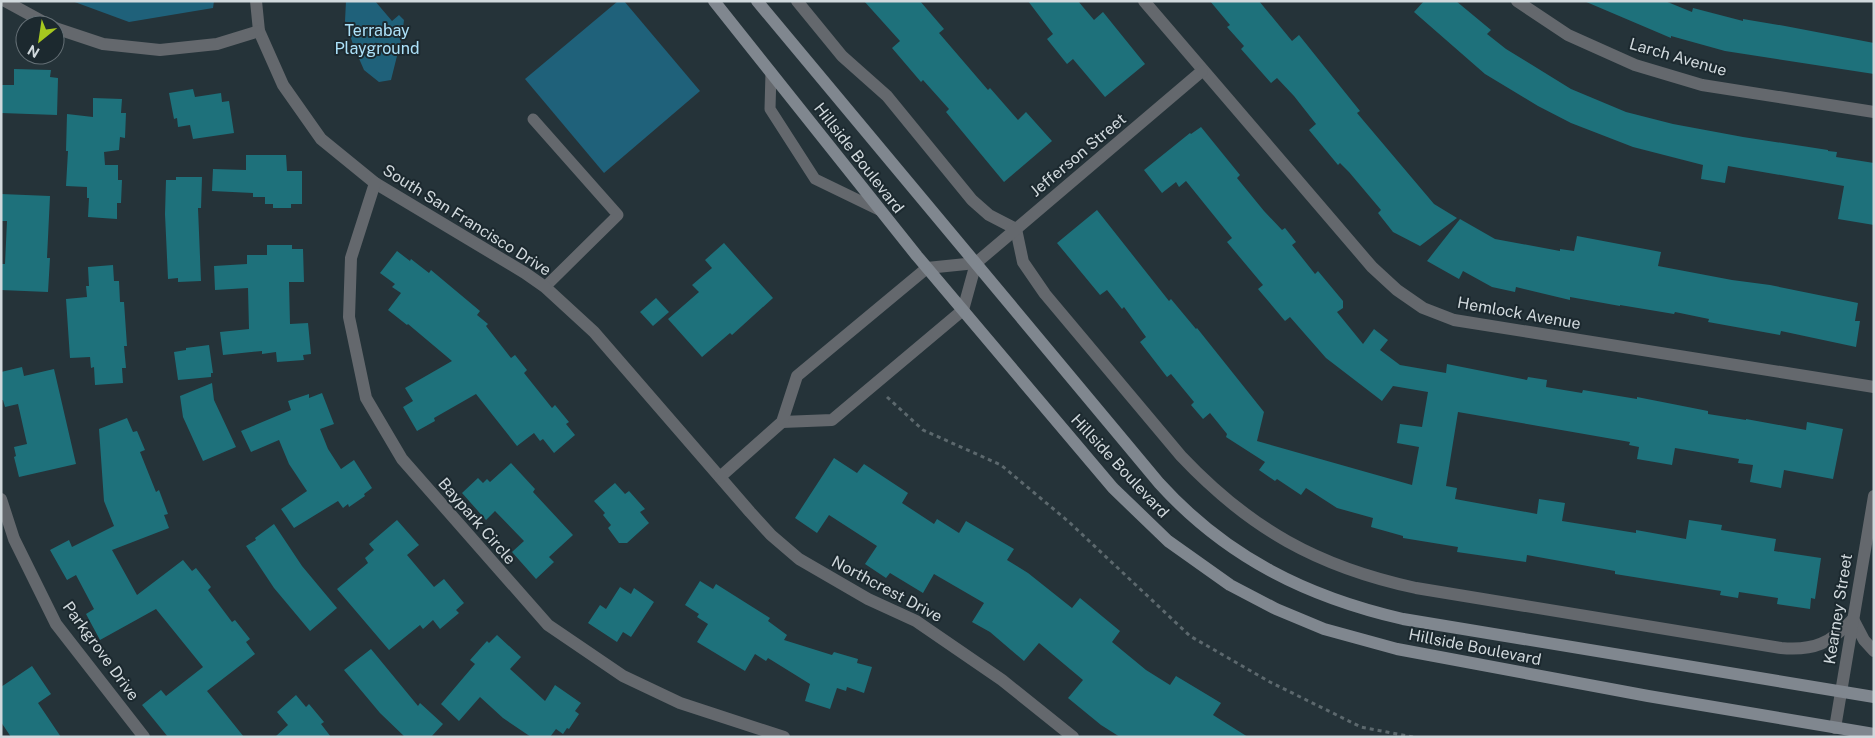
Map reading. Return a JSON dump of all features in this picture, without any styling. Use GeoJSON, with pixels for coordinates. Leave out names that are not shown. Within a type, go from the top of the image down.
{"type":"FeatureCollection","features":[{"type":"Feature","properties":{"kind":"main road","name":"Hillside Boulevard"},"geometry":{"type":"LineString","coordinates":[[714,1],[927,268],[1097,469],[1150,525],[1209,572],[1276,609],[1324,629],[1397,649],[1639,695],[1874,734]]}},
{"type":"Feature","properties":{"kind":"main road","name":"Hillside Boulevard"},"geometry":{"type":"LineString","coordinates":[[757,1],[1176,502],[1216,536],[1251,560],[1281,577],[1327,598],[1403,619],[1874,696]]}},
{"type":"Feature","properties":{"kind":"street","name":"South San Francisco Drive"},"geometry":{"type":"LineString","coordinates":[[256,1],[259,31],[283,85],[320,139],[375,182],[545,287],[594,332],[720,477]]}},
{"type":"Feature","properties":{"kind":"street"},"geometry":{"type":"LineString","coordinates":[[797,1],[842,56],[888,96],[972,200],[989,215],[1016,229],[1023,262],[1045,294],[1181,456],[1210,485],[1247,516],[1291,544],[1326,562],[1386,582],[1781,648],[1794,649],[1818,646],[1837,634],[1853,619],[1864,640],[1874,651]]}},
{"type":"Feature","properties":{"kind":"street","name":"Hemlock Avenue"},"geometry":{"type":"LineString","coordinates":[[1144,1],[1202,71],[1372,267],[1396,290],[1423,308],[1454,320],[1874,387]]}},
{"type":"Feature","properties":{"kind":"street","name":"Larch Avenue"},"geometry":{"type":"LineString","coordinates":[[1517,1],[1568,35],[1635,65],[1702,85],[1874,112]]}},
{"type":"Feature","properties":{"kind":"street"},"geometry":{"type":"LineString","coordinates":[[3,2],[29,15]]}},
{"type":"Feature","properties":{"kind":"street"},"geometry":{"type":"LineString","coordinates":[[65,31],[103,44],[160,50],[216,44],[259,31]]}},
{"type":"Feature","properties":{"kind":"street","name":"Jefferson Street"},"geometry":{"type":"LineString","coordinates":[[976,263],[1202,71]]}},
{"type":"Feature","properties":{"kind":"street","name":"Baypark Circle"},"geometry":{"type":"LineString","coordinates":[[375,182],[352,258],[349,317],[366,398],[402,459],[548,625],[618,674],[680,703],[784,737]]}},
{"type":"Feature","properties":{"kind":"street"},"geometry":{"type":"LineString","coordinates":[[720,477],[782,422],[797,376],[927,268],[976,263],[963,310],[832,420],[782,422]]}},
{"type":"Feature","properties":{"kind":"street","name":"Northcrest Drive"},"geometry":{"type":"LineString","coordinates":[[720,477],[771,535],[799,559],[868,599],[916,621],[1002,680],[1073,737]]}},
{"type":"Feature","properties":{"kind":"street","name":"Kearney Street"},"geometry":{"type":"LineString","coordinates":[[1835,728],[1874,496]]}},
{"type":"Feature","properties":{"kind":"street","name":"Parkgrove Drive"},"geometry":{"type":"LineString","coordinates":[[1,499],[14,539],[56,624],[144,737]]}},
{"type":"Feature","properties":{"kind":"lane"},"geometry":{"type":"LineString","coordinates":[[771,72],[770,109],[815,179],[880,210]]}},
{"type":"Feature","properties":{"kind":"lane"},"geometry":{"type":"LineString","coordinates":[[533,119],[618,215],[545,287]]}},
{"type":"Feature","properties":{"kind":"path"},"geometry":{"type":"LineString","coordinates":[[874,385],[923,430],[1001,465],[1069,522],[1190,636],[1270,682],[1361,727],[1413,737]]}},
{"type":"Feature","properties":{"kind":"green space"},"geometry":{"type":"Polygon","coordinates":[[[72,1],[214,1],[213,8],[129,22],[72,1]]]}},
{"type":"Feature","properties":{"kind":"green space","name":"Terrabay Playground"},"geometry":{"type":"Polygon","coordinates":[[[346,1],[375,1],[392,21],[399,15],[404,20],[391,80],[379,82],[364,70],[345,21],[346,1]]]}},
{"type":"Feature","properties":{"kind":"green space"},"geometry":{"type":"Polygon","coordinates":[[[618,1],[624,1],[700,91],[604,173],[525,79],[618,1]]]}},
{"type":"Feature","properties":{"kind":"building"},"geometry":{"type":"Polygon","coordinates":[[[864,1],[920,1],[944,29],[939,33],[988,90],[990,88],[1018,120],[1026,112],[1052,141],[1004,182],[946,112],[949,109],[923,80],[921,82],[892,48],[900,41],[864,1]]]}},
{"type":"Feature","properties":{"kind":"building"},"geometry":{"type":"Polygon","coordinates":[[[1028,1],[1078,1],[1094,20],[1103,12],[1145,64],[1105,97],[1073,59],[1067,64],[1047,39],[1053,34],[1028,1]]]}},
{"type":"Feature","properties":{"kind":"building"},"geometry":{"type":"Polygon","coordinates":[[[1210,1],[1259,1],[1292,41],[1299,35],[1360,111],[1357,113],[1434,204],[1457,218],[1420,246],[1393,232],[1378,213],[1381,210],[1349,172],[1340,163],[1338,165],[1309,130],[1316,124],[1294,96],[1277,78],[1271,83],[1241,49],[1244,46],[1227,27],[1230,25],[1210,1]]]}},
{"type":"Feature","properties":{"kind":"building"},"geometry":{"type":"Polygon","coordinates":[[[1424,1],[1456,1],[1491,30],[1487,34],[1506,49],[1571,89],[1626,112],[1673,124],[1828,150],[1837,152],[1836,157],[1874,163],[1874,225],[1838,219],[1844,186],[1728,166],[1725,183],[1701,179],[1703,165],[1633,147],[1571,123],[1538,106],[1485,74],[1414,12],[1424,1]]]}},
{"type":"Feature","properties":{"kind":"building"},"geometry":{"type":"Polygon","coordinates":[[[1584,1],[1665,1],[1692,12],[1693,8],[1743,21],[1743,19],[1785,26],[1874,43],[1874,74],[1725,51],[1671,36],[1671,38],[1584,1]]]}},
{"type":"Feature","properties":{"kind":"building"},"geometry":{"type":"Polygon","coordinates":[[[14,69],[51,70],[50,77],[58,78],[57,115],[1,113],[1,85],[14,85],[14,69]]]}},
{"type":"Feature","properties":{"kind":"building"},"geometry":{"type":"Polygon","coordinates":[[[193,89],[195,97],[221,93],[222,102],[229,101],[234,133],[193,139],[190,125],[178,127],[177,118],[174,119],[169,93],[193,89]]]}},
{"type":"Feature","properties":{"kind":"building"},"geometry":{"type":"Polygon","coordinates":[[[93,98],[122,99],[121,113],[126,113],[125,138],[120,137],[119,150],[104,152],[105,165],[118,165],[118,180],[122,180],[121,203],[117,203],[117,219],[88,217],[89,198],[87,198],[87,187],[66,186],[68,151],[66,151],[67,114],[93,117],[93,98]]]}},
{"type":"Feature","properties":{"kind":"building"},"geometry":{"type":"Polygon","coordinates":[[[1201,127],[1240,175],[1237,178],[1264,211],[1282,230],[1285,228],[1296,242],[1292,245],[1315,274],[1318,271],[1343,301],[1343,308],[1337,312],[1363,344],[1374,329],[1388,340],[1380,350],[1400,365],[1446,373],[1447,364],[1527,380],[1528,377],[1547,380],[1546,387],[1582,393],[1583,390],[1637,399],[1637,397],[1708,411],[1708,414],[1806,430],[1807,422],[1843,429],[1833,479],[1784,470],[1781,488],[1750,482],[1753,465],[1738,463],[1739,459],[1675,448],[1672,465],[1637,459],[1639,447],[1629,445],[1630,442],[1458,412],[1446,486],[1457,488],[1455,499],[1537,514],[1539,499],[1565,503],[1562,521],[1636,533],[1636,530],[1686,539],[1689,520],[1722,525],[1721,530],[1776,539],[1774,551],[1821,558],[1815,599],[1811,598],[1810,609],[1777,604],[1778,598],[1739,592],[1738,598],[1720,595],[1721,591],[1615,574],[1615,571],[1527,555],[1526,562],[1457,552],[1458,547],[1403,538],[1403,536],[1371,527],[1373,518],[1337,508],[1306,488],[1301,495],[1259,470],[1265,462],[1226,437],[1227,434],[1210,413],[1203,419],[1191,405],[1194,402],[1171,374],[1167,377],[1140,342],[1146,337],[1124,307],[1122,309],[1107,290],[1100,295],[1057,243],[1097,210],[1169,301],[1171,299],[1197,328],[1264,412],[1257,441],[1412,485],[1419,447],[1397,443],[1400,424],[1422,427],[1428,392],[1393,386],[1382,401],[1326,358],[1290,317],[1285,321],[1258,289],[1263,285],[1227,242],[1232,238],[1186,181],[1179,187],[1176,182],[1162,193],[1144,170],[1190,133],[1201,127]]]}},
{"type":"Feature","properties":{"kind":"building"},"geometry":{"type":"Polygon","coordinates":[[[246,155],[286,155],[287,171],[302,171],[302,204],[291,204],[291,208],[273,208],[273,204],[265,204],[265,197],[253,197],[253,193],[212,191],[213,169],[246,170],[246,155]]]}},
{"type":"Feature","properties":{"kind":"building"},"geometry":{"type":"Polygon","coordinates":[[[176,177],[202,177],[201,208],[198,208],[201,281],[178,282],[178,278],[168,279],[165,214],[166,180],[176,180],[176,177]]]}},
{"type":"Feature","properties":{"kind":"building"},"geometry":{"type":"Polygon","coordinates":[[[1,194],[50,196],[47,258],[50,258],[48,292],[1,290],[1,264],[5,264],[7,221],[1,221],[1,194]]]}},
{"type":"Feature","properties":{"kind":"building"},"geometry":{"type":"Polygon","coordinates":[[[1460,219],[1495,239],[1560,251],[1560,249],[1574,251],[1577,236],[1661,252],[1658,266],[1770,285],[1858,303],[1855,321],[1860,321],[1856,347],[1781,331],[1780,335],[1708,322],[1709,319],[1675,312],[1674,314],[1570,297],[1570,300],[1516,287],[1515,292],[1492,287],[1463,271],[1459,279],[1427,261],[1460,219]]]}},
{"type":"Feature","properties":{"kind":"building"},"geometry":{"type":"Polygon","coordinates":[[[724,243],[773,298],[732,335],[730,333],[702,357],[668,319],[699,292],[692,285],[712,268],[705,260],[724,243]]]}},
{"type":"Feature","properties":{"kind":"building"},"geometry":{"type":"Polygon","coordinates":[[[267,245],[292,245],[292,249],[303,249],[304,282],[289,282],[290,324],[308,323],[311,354],[303,355],[304,360],[277,362],[276,352],[262,354],[262,351],[223,355],[220,332],[249,329],[248,288],[215,290],[214,266],[247,264],[247,255],[267,255],[267,245]]]}},
{"type":"Feature","properties":{"kind":"building"},"geometry":{"type":"Polygon","coordinates":[[[397,251],[429,273],[431,270],[480,311],[477,315],[488,324],[486,326],[511,358],[515,355],[527,370],[524,373],[552,408],[555,405],[569,422],[566,424],[575,435],[554,453],[543,439],[540,441],[534,433],[517,446],[476,394],[434,418],[435,421],[417,431],[403,407],[413,401],[405,388],[452,361],[408,324],[388,310],[401,293],[392,287],[395,284],[380,273],[397,251]]]}},
{"type":"Feature","properties":{"kind":"building"},"geometry":{"type":"Polygon","coordinates":[[[113,265],[114,281],[119,281],[120,302],[124,302],[127,346],[124,346],[126,368],[122,368],[123,383],[95,385],[94,367],[91,368],[90,357],[70,358],[66,299],[87,297],[86,286],[89,286],[88,267],[113,265]]]}},
{"type":"Feature","properties":{"kind":"building"},"geometry":{"type":"Polygon","coordinates":[[[656,298],[669,312],[653,326],[640,312],[656,298]]]}},
{"type":"Feature","properties":{"kind":"building"},"geometry":{"type":"Polygon","coordinates":[[[209,345],[213,373],[211,373],[211,377],[178,380],[174,352],[186,350],[186,348],[209,345]]]}},
{"type":"Feature","properties":{"kind":"building"},"geometry":{"type":"Polygon","coordinates":[[[22,367],[24,376],[54,369],[76,464],[19,477],[14,457],[16,456],[14,447],[27,444],[18,404],[5,407],[3,400],[1,400],[1,372],[22,367]]]}},
{"type":"Feature","properties":{"kind":"building"},"geometry":{"type":"Polygon","coordinates":[[[212,383],[214,400],[236,447],[203,461],[183,417],[180,396],[212,383]]]}},
{"type":"Feature","properties":{"kind":"building"},"geometry":{"type":"Polygon","coordinates":[[[322,393],[334,424],[320,429],[328,449],[341,469],[354,460],[372,488],[364,494],[365,496],[349,507],[348,504],[343,508],[338,501],[294,528],[281,509],[307,491],[289,464],[279,440],[251,452],[241,431],[291,410],[288,401],[309,394],[309,398],[322,393]]]}},
{"type":"Feature","properties":{"kind":"building"},"geometry":{"type":"Polygon","coordinates":[[[127,418],[133,432],[137,431],[145,450],[140,452],[156,492],[159,490],[168,514],[164,515],[169,528],[112,550],[137,595],[183,560],[192,571],[196,568],[211,587],[208,590],[232,622],[235,620],[250,639],[246,642],[255,654],[207,691],[244,737],[168,737],[142,705],[161,690],[166,696],[203,667],[156,609],[100,640],[86,614],[94,609],[76,575],[67,580],[50,550],[69,540],[72,547],[114,526],[104,501],[99,429],[127,418]]]}},
{"type":"Feature","properties":{"kind":"building"},"geometry":{"type":"Polygon","coordinates":[[[834,458],[857,473],[864,464],[908,493],[902,503],[934,524],[937,519],[959,533],[966,521],[1014,549],[1007,560],[1028,573],[1072,608],[1080,598],[1120,631],[1112,642],[1146,670],[1170,685],[1176,676],[1221,703],[1213,715],[1248,737],[1120,737],[1101,725],[1068,698],[1083,680],[1039,643],[1024,661],[990,632],[972,622],[984,603],[934,574],[923,593],[890,573],[886,578],[865,564],[877,546],[829,515],[817,533],[795,518],[834,458]]]}},
{"type":"Feature","properties":{"kind":"building"},"geometry":{"type":"Polygon","coordinates":[[[511,463],[535,489],[533,492],[573,535],[549,557],[554,562],[536,579],[512,552],[524,541],[495,511],[486,520],[462,493],[478,478],[483,483],[487,479],[490,482],[511,463]]]}},
{"type":"Feature","properties":{"kind":"building"},"geometry":{"type":"Polygon","coordinates":[[[615,483],[625,494],[629,491],[645,509],[640,512],[649,523],[627,543],[619,543],[608,528],[611,525],[603,515],[605,513],[594,501],[615,483]]]}},
{"type":"Feature","properties":{"kind":"building"},"geometry":{"type":"Polygon","coordinates":[[[397,520],[419,545],[407,555],[434,587],[444,579],[464,603],[456,610],[459,613],[440,629],[433,620],[423,629],[420,625],[389,650],[337,589],[368,563],[365,558],[374,550],[369,544],[397,520]]]}},
{"type":"Feature","properties":{"kind":"building"},"geometry":{"type":"Polygon","coordinates":[[[274,524],[302,566],[337,608],[310,631],[274,588],[246,546],[274,524]]]}},
{"type":"Feature","properties":{"kind":"building"},"geometry":{"type":"Polygon","coordinates":[[[700,581],[713,589],[716,584],[770,618],[768,621],[787,635],[784,640],[832,655],[834,652],[858,659],[857,663],[872,667],[864,693],[847,687],[846,691],[837,688],[830,709],[805,701],[810,684],[768,658],[766,661],[755,654],[745,671],[697,642],[708,624],[697,617],[699,614],[685,605],[700,581]]]}},
{"type":"Feature","properties":{"kind":"building"},"geometry":{"type":"Polygon","coordinates":[[[620,587],[631,594],[634,588],[654,602],[631,637],[623,632],[617,642],[588,623],[600,605],[606,609],[620,587]]]}},
{"type":"Feature","properties":{"kind":"building"},"geometry":{"type":"Polygon","coordinates":[[[497,635],[521,657],[510,669],[545,701],[555,685],[581,703],[575,711],[579,714],[569,729],[567,728],[563,734],[556,729],[550,737],[531,737],[503,718],[480,697],[459,721],[441,704],[475,664],[470,660],[487,641],[489,643],[497,635]]]}},
{"type":"Feature","properties":{"kind":"building"},"geometry":{"type":"Polygon","coordinates":[[[371,649],[418,706],[420,703],[443,724],[431,737],[405,737],[380,713],[344,670],[371,649]]]}},
{"type":"Feature","properties":{"kind":"building"},"geometry":{"type":"Polygon","coordinates":[[[32,666],[51,694],[38,703],[61,737],[11,737],[1,722],[1,687],[32,666]]]}},
{"type":"Feature","properties":{"kind":"building"},"geometry":{"type":"Polygon","coordinates":[[[296,695],[306,707],[309,704],[324,722],[321,724],[331,737],[275,737],[288,725],[277,712],[296,695]]]}}]}
